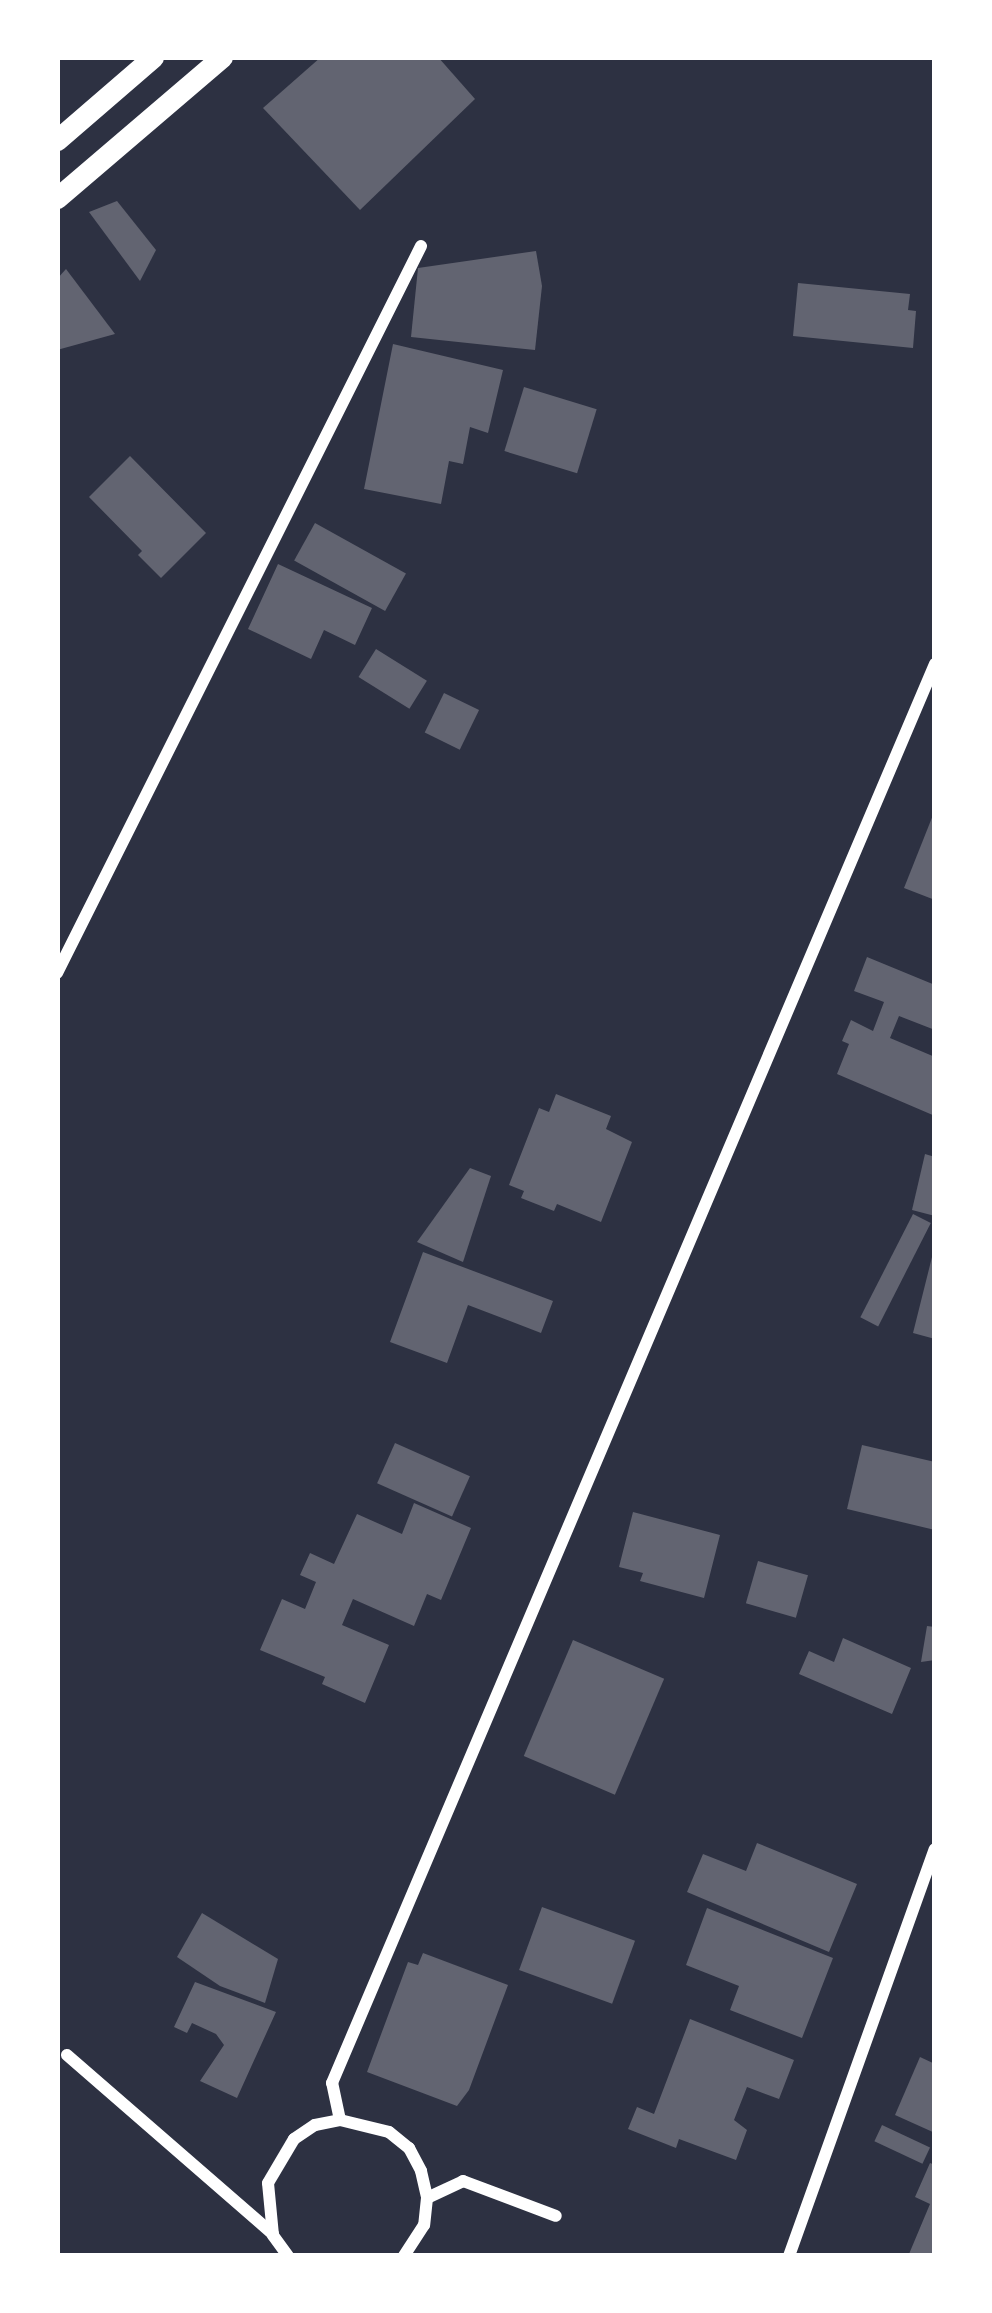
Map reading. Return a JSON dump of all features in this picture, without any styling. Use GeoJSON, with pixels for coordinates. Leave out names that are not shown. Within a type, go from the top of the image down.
{"type":"FeatureCollection","features":[{"type":"Feature","properties":{"kind":"street"},"geometry":{"type":"LineString","coordinates":[[57,140],[153,57]]}},
{"type":"Feature","properties":{"kind":"street"},"geometry":{"type":"LineString","coordinates":[[57,198],[222,57]]}},
{"type":"Feature","properties":{"kind":"street"},"geometry":{"type":"LineString","coordinates":[[57,973],[421,246]]}},
{"type":"Feature","properties":{"kind":"street"},"geometry":{"type":"LineString","coordinates":[[340,2120],[332,2083],[935,664]]}},
{"type":"Feature","properties":{"kind":"street"},"geometry":{"type":"LineString","coordinates":[[789,2256],[935,1849]]}},
{"type":"Feature","properties":{"kind":"street"},"geometry":{"type":"LineString","coordinates":[[67,2055],[273,2235],[288,2256]]}},
{"type":"Feature","properties":{"kind":"street"},"geometry":{"type":"LineString","coordinates":[[273,2235],[268,2182],[277,2159],[315,2126],[340,2120],[389,2132],[409,2148],[422,2171],[427,2198],[424,2225],[404,2256]]}},
{"type":"Feature","properties":{"kind":"street"},"geometry":{"type":"LineString","coordinates":[[427,2198],[463,2181],[556,2216]]}},
{"type":"Feature","properties":{"kind":"building"},"geometry":{"type":"Polygon","coordinates":[[[321,57],[438,57],[475,99],[360,210],[263,108],[321,57]]]}},
{"type":"Feature","properties":{"kind":"building"},"geometry":{"type":"Polygon","coordinates":[[[117,201],[156,250],[140,281],[89,212],[117,201]]]}},
{"type":"Feature","properties":{"kind":"building"},"geometry":{"type":"Polygon","coordinates":[[[536,251],[542,286],[535,350],[411,337],[418,268],[536,251]]]}},
{"type":"Feature","properties":{"kind":"building"},"geometry":{"type":"Polygon","coordinates":[[[66,269],[115,334],[57,350],[57,279],[66,269]]]}},
{"type":"Feature","properties":{"kind":"building"},"geometry":{"type":"Polygon","coordinates":[[[798,283],[910,294],[908,310],[916,311],[913,348],[793,336],[798,283]]]}},
{"type":"Feature","properties":{"kind":"building"},"geometry":{"type":"Polygon","coordinates":[[[393,344],[503,370],[488,433],[470,427],[463,464],[449,461],[441,504],[364,489],[393,344]]]}},
{"type":"Feature","properties":{"kind":"building"},"geometry":{"type":"Polygon","coordinates":[[[524,387],[597,409],[577,473],[504,451],[524,387]]]}},
{"type":"Feature","properties":{"kind":"building"},"geometry":{"type":"Polygon","coordinates":[[[130,456],[206,533],[161,578],[138,555],[142,551],[89,497],[130,456]]]}},
{"type":"Feature","properties":{"kind":"building"},"geometry":{"type":"Polygon","coordinates":[[[315,523],[406,573],[385,611],[294,561],[315,523]]]}},
{"type":"Feature","properties":{"kind":"building"},"geometry":{"type":"Polygon","coordinates":[[[278,564],[372,608],[355,645],[324,630],[311,659],[248,629],[278,564]]]}},
{"type":"Feature","properties":{"kind":"building"},"geometry":{"type":"Polygon","coordinates":[[[376,649],[427,681],[409,709],[359,677],[376,649]]]}},
{"type":"Feature","properties":{"kind":"building"},"geometry":{"type":"Polygon","coordinates":[[[444,693],[479,710],[460,750],[425,733],[444,693]]]}},
{"type":"Feature","properties":{"kind":"building"},"geometry":{"type":"Polygon","coordinates":[[[935,810],[935,900],[904,888],[935,810]]]}},
{"type":"Feature","properties":{"kind":"building"},"geometry":{"type":"Polygon","coordinates":[[[867,957],[935,985],[935,1030],[899,1016],[890,1038],[935,1057],[935,1116],[837,1074],[849,1044],[842,1041],[851,1020],[873,1031],[884,1002],[854,991],[867,957]]]}},
{"type":"Feature","properties":{"kind":"building"},"geometry":{"type":"Polygon","coordinates":[[[556,1094],[611,1116],[606,1129],[632,1142],[601,1222],[557,1204],[554,1211],[521,1198],[524,1191],[509,1185],[539,1108],[549,1112],[556,1094]]]}},
{"type":"Feature","properties":{"kind":"building"},"geometry":{"type":"Polygon","coordinates":[[[925,1154],[935,1157],[935,1216],[912,1210],[925,1154]]]}},
{"type":"Feature","properties":{"kind":"building"},"geometry":{"type":"Polygon","coordinates":[[[470,1168],[491,1176],[463,1262],[417,1242],[470,1168]]]}},
{"type":"Feature","properties":{"kind":"building"},"geometry":{"type":"Polygon","coordinates":[[[913,1214],[931,1223],[878,1326],[860,1317],[913,1214]]]}},
{"type":"Feature","properties":{"kind":"building"},"geometry":{"type":"Polygon","coordinates":[[[935,1245],[935,1339],[913,1333],[935,1245]]]}},
{"type":"Feature","properties":{"kind":"building"},"geometry":{"type":"Polygon","coordinates":[[[423,1252],[553,1301],[541,1333],[468,1305],[447,1363],[390,1342],[423,1252]]]}},
{"type":"Feature","properties":{"kind":"building"},"geometry":{"type":"Polygon","coordinates":[[[395,1443],[470,1476],[452,1517],[377,1483],[395,1443]]]}},
{"type":"Feature","properties":{"kind":"building"},"geometry":{"type":"Polygon","coordinates":[[[862,1445],[935,1462],[935,1530],[847,1509],[862,1445]]]}},
{"type":"Feature","properties":{"kind":"building"},"geometry":{"type":"Polygon","coordinates":[[[414,1503],[471,1528],[441,1600],[427,1594],[414,1626],[353,1599],[342,1625],[389,1645],[365,1703],[322,1684],[325,1677],[260,1650],[282,1599],[305,1609],[316,1582],[300,1575],[310,1553],[334,1564],[357,1514],[402,1534],[414,1503]]]}},
{"type":"Feature","properties":{"kind":"building"},"geometry":{"type":"Polygon","coordinates":[[[633,1512],[720,1535],[704,1598],[640,1581],[643,1573],[619,1567],[633,1512]]]}},
{"type":"Feature","properties":{"kind":"building"},"geometry":{"type":"Polygon","coordinates":[[[758,1561],[808,1575],[796,1618],[746,1603],[758,1561]]]}},
{"type":"Feature","properties":{"kind":"building"},"geometry":{"type":"Polygon","coordinates":[[[927,1626],[935,1627],[935,1660],[921,1662],[927,1626]]]}},
{"type":"Feature","properties":{"kind":"building"},"geometry":{"type":"Polygon","coordinates":[[[843,1638],[911,1668],[892,1714],[799,1674],[809,1651],[834,1662],[843,1638]]]}},
{"type":"Feature","properties":{"kind":"building"},"geometry":{"type":"Polygon","coordinates":[[[573,1640],[664,1679],[615,1795],[524,1756],[573,1640]]]}},
{"type":"Feature","properties":{"kind":"building"},"geometry":{"type":"Polygon","coordinates":[[[757,1843],[857,1884],[829,1952],[687,1892],[703,1854],[746,1871],[757,1843]]]}},
{"type":"Feature","properties":{"kind":"building"},"geometry":{"type":"Polygon","coordinates":[[[542,1907],[635,1941],[612,2004],[519,1970],[542,1907]]]}},
{"type":"Feature","properties":{"kind":"building"},"geometry":{"type":"Polygon","coordinates":[[[707,1908],[833,1958],[802,2038],[730,2010],[739,1986],[686,1965],[707,1908]]]}},
{"type":"Feature","properties":{"kind":"building"},"geometry":{"type":"Polygon","coordinates":[[[202,1913],[278,1959],[265,2003],[220,1986],[177,1957],[202,1913]]]}},
{"type":"Feature","properties":{"kind":"building"},"geometry":{"type":"Polygon","coordinates":[[[423,1953],[508,1985],[469,2090],[457,2106],[367,2072],[408,1962],[418,1965],[423,1953]]]}},
{"type":"Feature","properties":{"kind":"building"},"geometry":{"type":"Polygon","coordinates":[[[195,1982],[276,2012],[237,2098],[200,2081],[224,2045],[216,2034],[192,2023],[187,2033],[174,2027],[195,1982]]]}},
{"type":"Feature","properties":{"kind":"building"},"geometry":{"type":"Polygon","coordinates":[[[690,2019],[794,2060],[779,2099],[747,2087],[734,2120],[747,2130],[736,2160],[679,2139],[676,2148],[628,2129],[637,2107],[654,2114],[690,2019]]]}},
{"type":"Feature","properties":{"kind":"building"},"geometry":{"type":"Polygon","coordinates":[[[920,2057],[935,2064],[935,2133],[895,2115],[920,2057]]]}},
{"type":"Feature","properties":{"kind":"building"},"geometry":{"type":"Polygon","coordinates":[[[882,2125],[930,2147],[922,2164],[874,2141],[882,2125]]]}},
{"type":"Feature","properties":{"kind":"building"},"geometry":{"type":"Polygon","coordinates":[[[930,2163],[935,2165],[935,2256],[915,2256],[909,2254],[930,2204],[915,2197],[930,2163]]]}}]}
